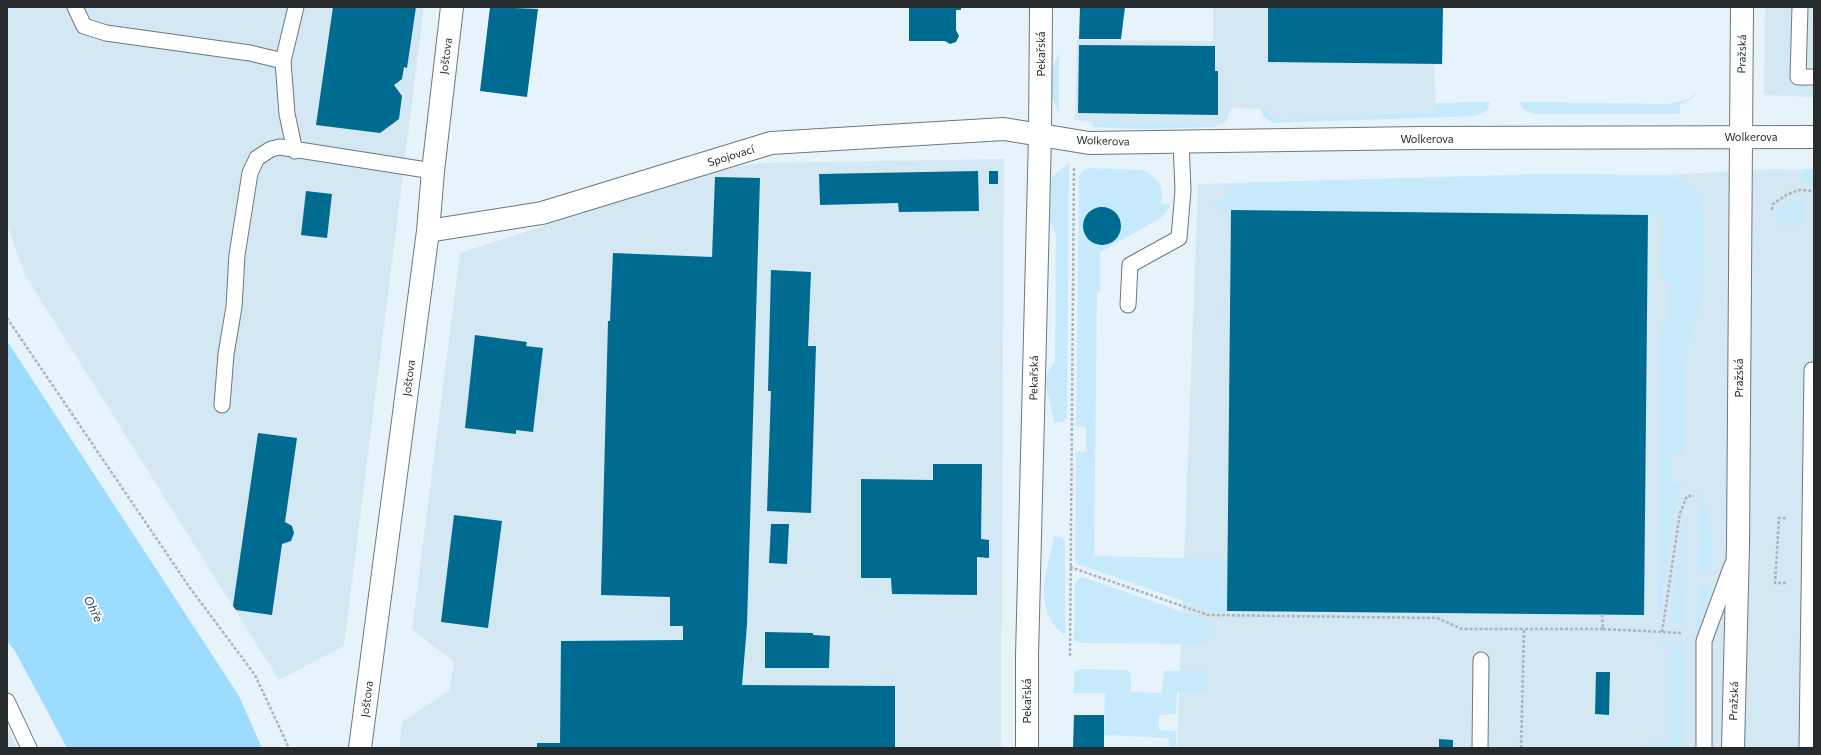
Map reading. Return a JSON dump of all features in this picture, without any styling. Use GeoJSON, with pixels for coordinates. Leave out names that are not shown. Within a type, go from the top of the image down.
{"type":"FeatureCollection","features":[{"type":"Feature","properties":{"kind":"street","name":"Joštova"},"geometry":{"type":"LineString","coordinates":[[360,748],[428,231],[433,171],[452,7]]}},
{"type":"Feature","properties":{"kind":"street","name":"Pekařská"},"geometry":{"type":"LineString","coordinates":[[1027,748],[1027,656],[1042,7]]}},
{"type":"Feature","properties":{"kind":"street","name":"Pražská"},"geometry":{"type":"LineString","coordinates":[[1733,748],[1738,545],[1742,7]]}},
{"type":"Feature","properties":{"kind":"street","name":"Spojovací"},"geometry":{"type":"LineString","coordinates":[[428,231],[542,214],[771,143],[1004,129],[1040,135]]}},
{"type":"Feature","properties":{"kind":"street","name":"Wolkerova"},"geometry":{"type":"LineString","coordinates":[[1040,135],[1089,143],[1741,136],[1814,137]]}},
{"type":"Feature","properties":{"kind":"lane"},"geometry":{"type":"LineString","coordinates":[[75,7],[84,26],[106,33],[250,53],[283,61]]}},
{"type":"Feature","properties":{"kind":"lane"},"geometry":{"type":"LineString","coordinates":[[295,151],[287,114],[283,61],[296,7]]}},
{"type":"Feature","properties":{"kind":"lane"},"geometry":{"type":"LineString","coordinates":[[1800,7],[1798,77],[1814,77]]}},
{"type":"Feature","properties":{"kind":"lane"},"geometry":{"type":"LineString","coordinates":[[1128,305],[1130,265],[1179,238],[1183,190],[1181,142]]}},
{"type":"Feature","properties":{"kind":"lane"},"geometry":{"type":"LineString","coordinates":[[222,405],[226,354],[234,307],[236,256],[250,172],[257,158],[272,149],[280,147],[295,151],[433,171]]}},
{"type":"Feature","properties":{"kind":"lane"},"geometry":{"type":"LineString","coordinates":[[1807,748],[1812,370],[1814,370]]}},
{"type":"Feature","properties":{"kind":"lane"},"geometry":{"type":"LineString","coordinates":[[1704,748],[1704,641],[1727,581],[1738,545]]}},
{"type":"Feature","properties":{"kind":"lane"},"geometry":{"type":"LineString","coordinates":[[1480,748],[1481,660]]}},
{"type":"Feature","properties":{"kind":"lane"},"geometry":{"type":"LineString","coordinates":[[7,701],[29,748]]}},
{"type":"Feature","properties":{"kind":"path"},"geometry":{"type":"LineString","coordinates":[[1070,656],[1074,141]]}},
{"type":"Feature","properties":{"kind":"path"},"geometry":{"type":"LineString","coordinates":[[1772,210],[1773,204],[1788,194],[1800,190],[1814,191]]}},
{"type":"Feature","properties":{"kind":"path"},"geometry":{"type":"LineString","coordinates":[[7,318],[190,588],[255,674],[290,748]]}},
{"type":"Feature","properties":{"kind":"path"},"geometry":{"type":"LineString","coordinates":[[1662,632],[1680,513],[1687,496],[1694,496]]}},
{"type":"Feature","properties":{"kind":"path"},"geometry":{"type":"LineString","coordinates":[[1070,567],[1208,616],[1437,618],[1462,629],[1603,629],[1683,634]]}},
{"type":"Feature","properties":{"kind":"path"},"geometry":{"type":"LineString","coordinates":[[1775,583],[1792,582]]}},
{"type":"Feature","properties":{"kind":"path"},"geometry":{"type":"LineString","coordinates":[[1602,614],[1603,629]]}},
{"type":"Feature","properties":{"kind":"path"},"geometry":{"type":"LineString","coordinates":[[1521,748],[1524,629]]}},
{"type":"Feature","properties":{"kind":"shaded area"},"geometry":{"type":"Polygon","coordinates":[[[7,7],[424,7],[344,646],[279,680],[25,275],[7,225],[7,7]]]}},
{"type":"Feature","properties":{"kind":"shaded area"},"geometry":{"type":"Polygon","coordinates":[[[1213,7],[1443,7],[1443,65],[1434,65],[1436,112],[1275,118],[1267,109],[1231,108],[1218,122],[1206,124],[1098,123],[1075,120],[1077,40],[1213,41],[1213,7]]]}},
{"type":"Feature","properties":{"kind":"shaded area"},"geometry":{"type":"Polygon","coordinates":[[[1765,7],[1814,7],[1814,97],[1764,95],[1765,7]]]}},
{"type":"Feature","properties":{"kind":"shaded area"},"geometry":{"type":"Polygon","coordinates":[[[1059,53],[1059,113],[1049,93],[1049,75],[1059,53]]]}},
{"type":"Feature","properties":{"kind":"shaded area"},"geometry":{"type":"Polygon","coordinates":[[[1699,91],[1693,98],[1680,105],[1680,113],[1672,114],[1535,114],[1523,109],[1519,102],[1668,104],[1689,99],[1699,91]]]}},
{"type":"Feature","properties":{"kind":"shaded area"},"geometry":{"type":"Polygon","coordinates":[[[1490,102],[1487,110],[1476,116],[1272,123],[1263,116],[1261,109],[1267,109],[1276,118],[1436,112],[1436,103],[1490,102]]]}},
{"type":"Feature","properties":{"kind":"shaded area"},"geometry":{"type":"Polygon","coordinates":[[[1231,108],[1226,121],[1215,127],[1146,129],[1093,127],[1093,122],[1206,124],[1218,122],[1231,108]]]}},
{"type":"Feature","properties":{"kind":"shaded area"},"geometry":{"type":"Polygon","coordinates":[[[1004,159],[1001,748],[399,748],[402,722],[449,691],[454,662],[412,629],[460,253],[722,168],[762,163],[1004,159]]]}},
{"type":"Feature","properties":{"kind":"shaded area"},"geometry":{"type":"Polygon","coordinates":[[[1069,163],[1067,418],[1062,422],[1054,422],[1045,380],[1055,362],[1056,234],[1046,214],[1047,188],[1053,176],[1069,163]]]}},
{"type":"Feature","properties":{"kind":"shaded area"},"geometry":{"type":"Polygon","coordinates":[[[1090,168],[1141,170],[1147,172],[1157,180],[1161,186],[1161,204],[1170,204],[1166,213],[1159,219],[1100,252],[1100,291],[1097,292],[1094,556],[1227,559],[1227,611],[1209,610],[1075,563],[1076,452],[1086,452],[1086,427],[1076,426],[1079,176],[1084,170],[1090,168]]]}},
{"type":"Feature","properties":{"kind":"shaded area"},"geometry":{"type":"Polygon","coordinates":[[[1773,169],[1814,170],[1814,748],[1177,748],[1198,184],[1548,174],[1663,175],[1773,169]]]}},
{"type":"Feature","properties":{"kind":"shaded area"},"geometry":{"type":"Polygon","coordinates":[[[1804,169],[1814,169],[1814,185],[1801,182],[1800,173],[1804,169]]]}},
{"type":"Feature","properties":{"kind":"shaded area"},"geometry":{"type":"Polygon","coordinates":[[[1548,174],[1669,176],[1687,184],[1696,194],[1704,214],[1703,293],[1683,366],[1683,455],[1672,455],[1672,483],[1682,484],[1674,514],[1658,623],[1661,325],[1669,325],[1670,281],[1661,281],[1662,215],[1214,210],[1212,203],[1221,202],[1225,193],[1230,188],[1244,183],[1548,174]]]}},
{"type":"Feature","properties":{"kind":"shaded area"},"geometry":{"type":"Polygon","coordinates":[[[1803,197],[1803,224],[1800,226],[1776,225],[1777,212],[1791,201],[1803,197]]]}},
{"type":"Feature","properties":{"kind":"shaded area"},"geometry":{"type":"Polygon","coordinates":[[[1700,490],[1712,532],[1711,573],[1698,574],[1700,490]]]}},
{"type":"Feature","properties":{"kind":"shaded area"},"geometry":{"type":"Polygon","coordinates":[[[1685,516],[1688,516],[1685,624],[1669,624],[1685,516]]]}},
{"type":"Feature","properties":{"kind":"shaded area"},"geometry":{"type":"Polygon","coordinates":[[[1054,536],[1062,537],[1065,542],[1065,636],[1054,626],[1048,614],[1044,600],[1044,583],[1054,536]]]}},
{"type":"Feature","properties":{"kind":"shaded area"},"geometry":{"type":"Polygon","coordinates":[[[1082,577],[1209,621],[1209,639],[1204,644],[1082,643],[1074,641],[1075,584],[1078,579],[1082,577]]]}},
{"type":"Feature","properties":{"kind":"shaded area"},"geometry":{"type":"Polygon","coordinates":[[[1699,584],[1711,585],[1710,596],[1697,636],[1699,584]]]}},
{"type":"Feature","properties":{"kind":"shaded area"},"geometry":{"type":"Polygon","coordinates":[[[1658,641],[1684,642],[1683,748],[1642,748],[1642,745],[1649,745],[1649,743],[1670,743],[1671,649],[1658,648],[1658,641]]]}},
{"type":"Feature","properties":{"kind":"shaded area"},"geometry":{"type":"Polygon","coordinates":[[[1083,669],[1127,670],[1131,674],[1131,692],[1162,693],[1164,671],[1204,670],[1207,671],[1208,674],[1208,692],[1177,692],[1176,714],[1159,715],[1159,730],[1176,731],[1176,748],[1169,748],[1169,738],[1104,735],[1105,693],[1074,693],[1074,671],[1083,669]]]}},
{"type":"Feature","properties":{"kind":"shaded area"},"geometry":{"type":"Polygon","coordinates":[[[7,728],[17,748],[7,748],[7,728]]]}},
{"type":"Feature","properties":{"kind":"water","name":"Ohře"},"geometry":{"type":"Polygon","coordinates":[[[7,341],[239,696],[262,748],[67,748],[15,651],[7,641],[7,341]]]}},
{"type":"Feature","properties":{"kind":"building"},"geometry":{"type":"Polygon","coordinates":[[[333,7],[416,7],[407,68],[404,67],[402,79],[394,85],[402,96],[399,119],[380,133],[316,125],[333,7]]]}},
{"type":"Feature","properties":{"kind":"building"},"geometry":{"type":"Polygon","coordinates":[[[490,7],[538,9],[527,97],[480,91],[490,7]]]}},
{"type":"Feature","properties":{"kind":"building"},"geometry":{"type":"Polygon","coordinates":[[[909,7],[961,7],[961,10],[956,10],[956,30],[959,36],[956,42],[950,44],[945,41],[909,41],[909,7]]]}},
{"type":"Feature","properties":{"kind":"building"},"geometry":{"type":"Polygon","coordinates":[[[1080,7],[1125,7],[1121,39],[1079,39],[1080,7]]]}},
{"type":"Feature","properties":{"kind":"building"},"geometry":{"type":"Polygon","coordinates":[[[1268,7],[1443,7],[1442,64],[1268,62],[1268,7]]]}},
{"type":"Feature","properties":{"kind":"building"},"geometry":{"type":"Polygon","coordinates":[[[1079,45],[1215,46],[1215,71],[1218,71],[1218,115],[1078,113],[1079,45]]]}},
{"type":"Feature","properties":{"kind":"building"},"geometry":{"type":"Polygon","coordinates":[[[978,171],[979,211],[899,212],[898,203],[820,205],[819,174],[978,171]]]}},
{"type":"Feature","properties":{"kind":"building"},"geometry":{"type":"Polygon","coordinates":[[[989,171],[998,171],[998,184],[989,184],[989,171]]]}},
{"type":"Feature","properties":{"kind":"building"},"geometry":{"type":"Polygon","coordinates":[[[715,177],[760,178],[747,625],[742,685],[895,686],[895,748],[537,748],[537,743],[560,743],[561,641],[683,640],[683,626],[670,626],[670,597],[601,595],[608,321],[610,321],[613,253],[712,257],[715,177]]]}},
{"type":"Feature","properties":{"kind":"building"},"geometry":{"type":"Polygon","coordinates":[[[306,191],[332,194],[327,238],[301,235],[306,191]]]}},
{"type":"Feature","properties":{"kind":"building"},"geometry":{"type":"Polygon","coordinates":[[[1102,207],[1115,213],[1121,226],[1115,239],[1102,245],[1089,239],[1083,226],[1089,213],[1102,207]]]}},
{"type":"Feature","properties":{"kind":"building"},"geometry":{"type":"Polygon","coordinates":[[[1231,210],[1648,215],[1644,615],[1227,611],[1231,210]]]}},
{"type":"Feature","properties":{"kind":"building"},"geometry":{"type":"Polygon","coordinates":[[[771,270],[811,272],[808,346],[816,346],[811,513],[767,511],[771,391],[768,391],[771,270]]]}},
{"type":"Feature","properties":{"kind":"building"},"geometry":{"type":"Polygon","coordinates":[[[475,335],[527,342],[526,346],[543,348],[533,432],[516,430],[516,434],[465,428],[475,335]]]}},
{"type":"Feature","properties":{"kind":"building"},"geometry":{"type":"Polygon","coordinates":[[[258,433],[297,438],[285,522],[292,526],[294,533],[291,541],[282,544],[272,615],[236,610],[233,606],[258,433]]]}},
{"type":"Feature","properties":{"kind":"building"},"geometry":{"type":"Polygon","coordinates":[[[933,464],[982,464],[981,539],[989,540],[989,558],[977,557],[977,595],[892,594],[891,578],[861,578],[861,479],[933,480],[933,464]]]}},
{"type":"Feature","properties":{"kind":"building"},"geometry":{"type":"Polygon","coordinates":[[[454,515],[502,521],[488,628],[441,622],[454,515]]]}},
{"type":"Feature","properties":{"kind":"building"},"geometry":{"type":"Polygon","coordinates":[[[771,524],[789,524],[787,564],[769,563],[771,524]]]}},
{"type":"Feature","properties":{"kind":"building"},"geometry":{"type":"Polygon","coordinates":[[[765,632],[813,633],[813,635],[830,636],[829,668],[765,668],[765,632]]]}},
{"type":"Feature","properties":{"kind":"building"},"geometry":{"type":"Polygon","coordinates":[[[1596,672],[1610,672],[1609,715],[1595,714],[1596,672]]]}},
{"type":"Feature","properties":{"kind":"building"},"geometry":{"type":"Polygon","coordinates":[[[1074,715],[1104,715],[1104,748],[1073,748],[1074,715]]]}},
{"type":"Feature","properties":{"kind":"building"},"geometry":{"type":"Polygon","coordinates":[[[1439,739],[1453,740],[1453,748],[1439,748],[1439,739]]]}}]}
